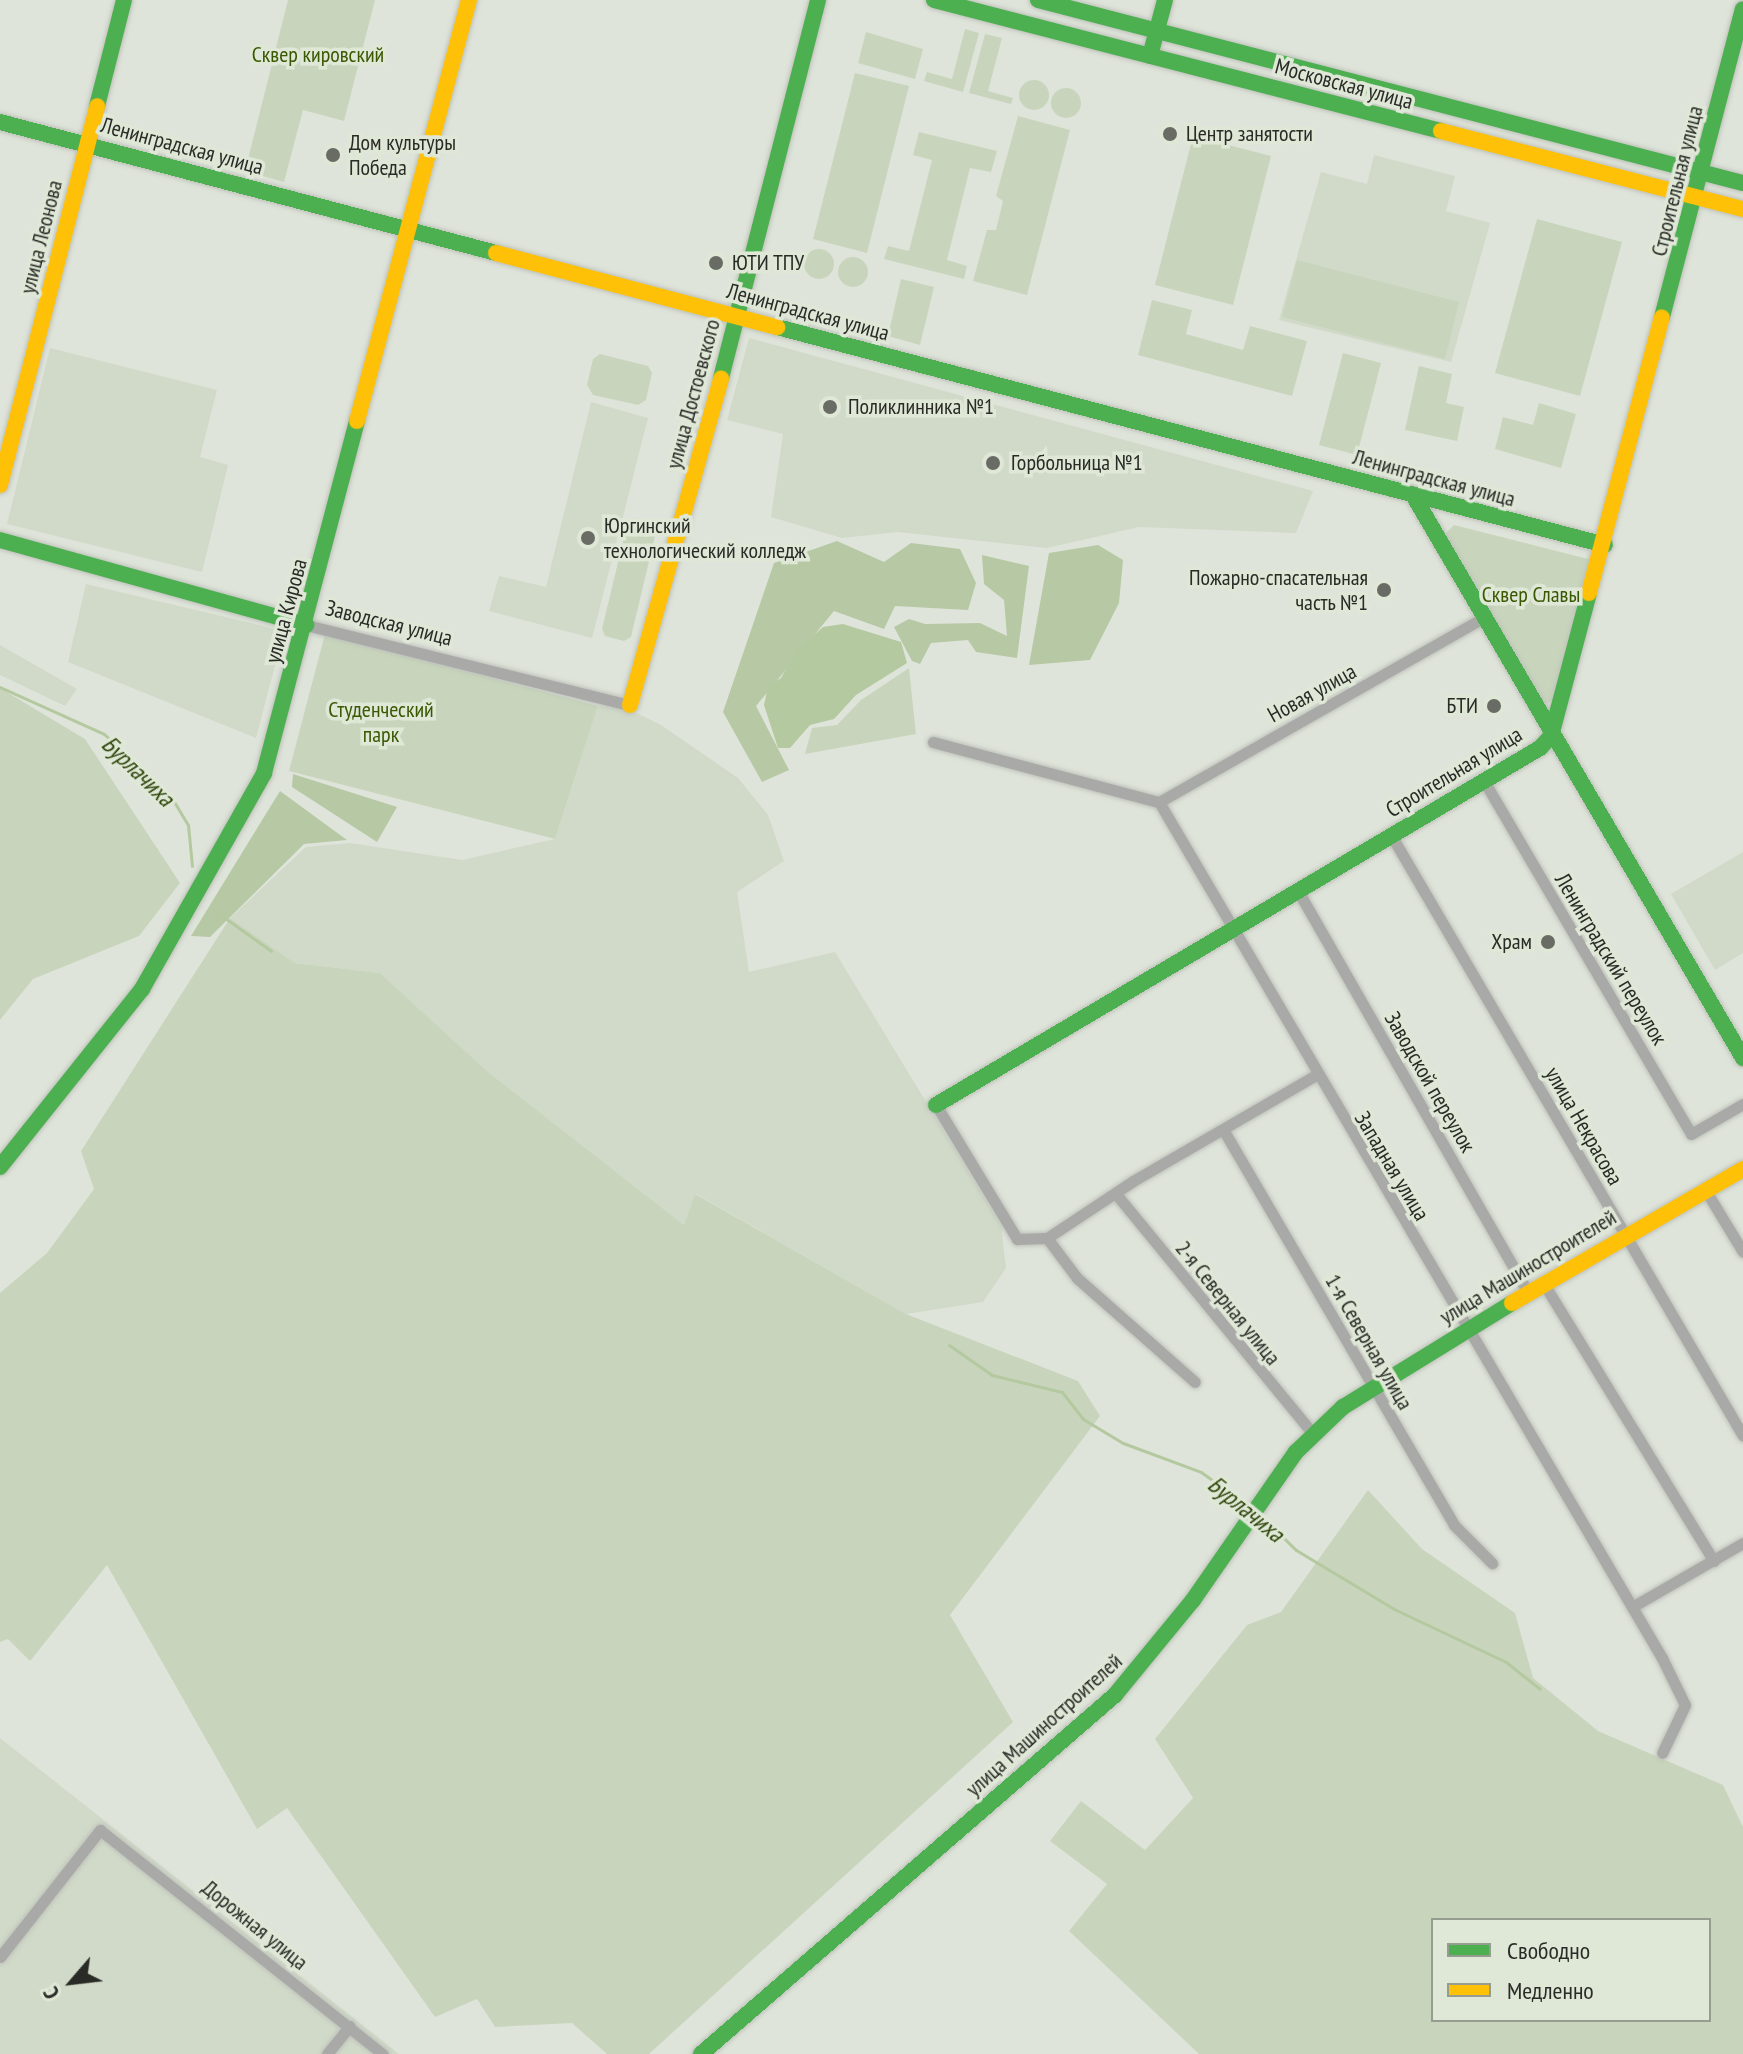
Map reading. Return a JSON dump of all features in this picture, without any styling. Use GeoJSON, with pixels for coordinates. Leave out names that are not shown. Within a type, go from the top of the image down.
{"type":"FeatureCollection","features":[{"type":"Feature","properties":{"kind":"street","name":"улица Леонова"},"geometry":{"type":"LineString","coordinates":[[0,485],[124,0]]}},
{"type":"Feature","properties":{"kind":"street","name":"улица Кирова"},"geometry":{"type":"LineString","coordinates":[[0,1167],[168,948],[260,783],[306,625],[469,0]]}},
{"type":"Feature","properties":{"kind":"street","name":"улица Достоевского"},"geometry":{"type":"LineString","coordinates":[[630,705],[737,316],[818,0]]}},
{"type":"Feature","properties":{"kind":"street","name":"Московская улица"},"geometry":{"type":"LineString","coordinates":[[934,0],[1743,209]]}},
{"type":"Feature","properties":{"kind":"street","name":"Московская улица"},"geometry":{"type":"LineString","coordinates":[[1038,0],[1743,183]]}},
{"type":"Feature","properties":{"kind":"street"},"geometry":{"type":"LineString","coordinates":[[1150,56],[1165,0]]}},
{"type":"Feature","properties":{"kind":"street","name":"Строительная улица"},"geometry":{"type":"LineString","coordinates":[[936,1105],[1484,781],[1551,736],[1697,197],[1743,9]]}},
{"type":"Feature","properties":{"kind":"street","name":"Ленинградская улица"},"geometry":{"type":"LineString","coordinates":[[0,122],[1605,545]]}},
{"type":"Feature","properties":{"kind":"street"},"geometry":{"type":"LineString","coordinates":[[1413,495],[1551,736],[1743,1058]]}},
{"type":"Feature","properties":{"kind":"street","name":"Заводская улица"},"geometry":{"type":"LineString","coordinates":[[0,540],[306,625],[630,705]]}},
{"type":"Feature","properties":{"kind":"street","name":"Новая улица"},"geometry":{"type":"LineString","coordinates":[[1159,802],[1483,618]]}},
{"type":"Feature","properties":{"kind":"street"},"geometry":{"type":"LineString","coordinates":[[933,742],[1159,802]]}},
{"type":"Feature","properties":{"kind":"street","name":"Ленинградский переулок"},"geometry":{"type":"LineString","coordinates":[[1484,781],[1691,1134],[1743,1104]]}},
{"type":"Feature","properties":{"kind":"street","name":"Западная улица"},"geometry":{"type":"LineString","coordinates":[[1159,802],[1316,1075],[1632,1607],[1685,1705],[1662,1753]]}},
{"type":"Feature","properties":{"kind":"street","name":"улица Некрасова"},"geometry":{"type":"LineString","coordinates":[[1391,835],[1743,1436]]}},
{"type":"Feature","properties":{"kind":"street","name":"Заводской переулок"},"geometry":{"type":"LineString","coordinates":[[1298,891],[1528,1293]]}},
{"type":"Feature","properties":{"kind":"street"},"geometry":{"type":"LineString","coordinates":[[936,1105],[1017,1239],[1047,1238],[1316,1075]]}},
{"type":"Feature","properties":{"kind":"street","name":"1-я Северная улица"},"geometry":{"type":"LineString","coordinates":[[1224,1131],[1454,1525],[1492,1563]]}},
{"type":"Feature","properties":{"kind":"street","name":"улица Машиностроителей"},"geometry":{"type":"LineString","coordinates":[[701,2054],[1115,1695],[1193,1600],[1238,1530],[1313,1434],[1372,1387],[1624,1234],[1743,1169]]}},
{"type":"Feature","properties":{"kind":"street"},"geometry":{"type":"LineString","coordinates":[[1706,1191],[1743,1252]]}},
{"type":"Feature","properties":{"kind":"street","name":"2-я Северная улица"},"geometry":{"type":"LineString","coordinates":[[1116,1194],[1313,1434]]}},
{"type":"Feature","properties":{"kind":"street"},"geometry":{"type":"LineString","coordinates":[[1047,1238],[1085,1287],[1195,1382]]}},
{"type":"Feature","properties":{"kind":"street"},"geometry":{"type":"LineString","coordinates":[[1544,1284],[1714,1561]]}},
{"type":"Feature","properties":{"kind":"street"},"geometry":{"type":"LineString","coordinates":[[1632,1607],[1743,1543]]}},
{"type":"Feature","properties":{"kind":"street","name":"Дорожная улица"},"geometry":{"type":"LineString","coordinates":[[0,1957],[100,1830],[383,2054]]}},
{"type":"Feature","properties":{"kind":"street"},"geometry":{"type":"LineString","coordinates":[[327,2054],[350,2026]]}},
{"type":"Feature","properties":{"kind":"shaded area"},"geometry":{"type":"Polygon","coordinates":[[[1374,155],[1455,176],[1446,211],[1490,223],[1451,362],[1279,320],[1321,172],[1367,184],[1374,155]]]}},
{"type":"Feature","properties":{"kind":"shaded area","name":"Горбольница №1"},"geometry":{"type":"Polygon","coordinates":[[[749,338],[1313,491],[1296,533],[1139,527],[1047,548],[898,532],[842,538],[771,517],[783,434],[727,420],[749,338]]]}},
{"type":"Feature","properties":{"kind":"shaded area"},"geometry":{"type":"Polygon","coordinates":[[[50,348],[217,390],[200,457],[228,465],[202,572],[7,524],[50,348]]]}},
{"type":"Feature","properties":{"kind":"shaded area","name":"Юргинский технологический колледж"},"geometry":{"type":"Polygon","coordinates":[[[591,402],[648,418],[592,638],[489,611],[499,576],[546,587],[591,402]]]}},
{"type":"Feature","properties":{"kind":"shaded area"},"geometry":{"type":"Polygon","coordinates":[[[837,541],[884,562],[911,543],[960,549],[976,583],[968,610],[895,606],[884,629],[834,611],[756,706],[789,770],[762,782],[723,712],[774,563],[837,541]]]}},
{"type":"Feature","properties":{"kind":"shaded area"},"geometry":{"type":"Polygon","coordinates":[[[1098,545],[1123,560],[1119,603],[1090,660],[1029,665],[1049,553],[1098,545]]]}},
{"type":"Feature","properties":{"kind":"shaded area"},"geometry":{"type":"Polygon","coordinates":[[[982,555],[1029,566],[1017,658],[976,652],[968,640],[931,643],[920,664],[912,661],[894,627],[909,619],[925,624],[980,623],[1007,636],[1004,600],[984,584],[982,555]]]}},
{"type":"Feature","properties":{"kind":"shaded area"},"geometry":{"type":"Polygon","coordinates":[[[86,584],[284,631],[256,738],[68,662],[86,584]]]}},
{"type":"Feature","properties":{"kind":"shaded area"},"geometry":{"type":"Polygon","coordinates":[[[843,624],[901,642],[907,663],[856,695],[834,719],[810,725],[790,748],[778,748],[764,705],[768,686],[781,678],[796,651],[823,627],[843,624]]]}},
{"type":"Feature","properties":{"kind":"shaded area"},"geometry":{"type":"Polygon","coordinates":[[[0,645],[77,689],[65,706],[0,675],[0,645]]]}},
{"type":"Feature","properties":{"kind":"shaded area"},"geometry":{"type":"Polygon","coordinates":[[[598,706],[626,708],[661,725],[738,778],[768,815],[784,861],[737,892],[749,972],[835,952],[1001,1225],[1006,1268],[983,1302],[906,1314],[696,1194],[684,1225],[487,1071],[380,973],[295,963],[230,918],[306,847],[350,843],[462,860],[555,839],[598,706]]]}},
{"type":"Feature","properties":{"kind":"shaded area"},"geometry":{"type":"Polygon","coordinates":[[[293,774],[397,807],[377,842],[292,787],[293,774]]]}},
{"type":"Feature","properties":{"kind":"shaded area"},"geometry":{"type":"Polygon","coordinates":[[[280,791],[347,840],[304,844],[210,937],[191,936],[280,791]]]}},
{"type":"Feature","properties":{"kind":"shaded area"},"geometry":{"type":"Polygon","coordinates":[[[1743,852],[1743,953],[1715,970],[1671,894],[1743,852]]]}},
{"type":"Feature","properties":{"kind":"shaded area"},"geometry":{"type":"Polygon","coordinates":[[[0,1738],[399,2054],[0,2054],[0,1738]]]}},
{"type":"Feature","properties":{"kind":"green space","name":"Сквер кировский"},"geometry":{"type":"Polygon","coordinates":[[[288,0],[375,0],[344,121],[303,110],[284,182],[245,171],[288,0]]]}},
{"type":"Feature","properties":{"kind":"green space"},"geometry":{"type":"Polygon","coordinates":[[[965,29],[979,33],[963,92],[924,81],[927,72],[952,79],[965,29]]]}},
{"type":"Feature","properties":{"kind":"green space"},"geometry":{"type":"Polygon","coordinates":[[[866,32],[923,49],[915,79],[858,63],[866,32]]]}},
{"type":"Feature","properties":{"kind":"green space"},"geometry":{"type":"Polygon","coordinates":[[[985,34],[1002,38],[988,91],[1013,98],[1011,104],[969,93],[985,34]]]}},
{"type":"Feature","properties":{"kind":"green space"},"geometry":{"type":"Polygon","coordinates":[[[855,73],[909,86],[867,253],[813,239],[855,73]]]}},
{"type":"Feature","properties":{"kind":"green space"},"geometry":{"type":"Polygon","coordinates":[[[1034,80],[1045,84],[1049,95],[1045,106],[1034,110],[1023,106],[1019,95],[1023,84],[1034,80]]]}},
{"type":"Feature","properties":{"kind":"green space"},"geometry":{"type":"Polygon","coordinates":[[[1066,88],[1077,92],[1081,103],[1077,114],[1066,118],[1055,114],[1051,103],[1055,92],[1066,88]]]}},
{"type":"Feature","properties":{"kind":"green space"},"geometry":{"type":"Polygon","coordinates":[[[1018,116],[1070,130],[1027,295],[973,281],[987,230],[996,230],[1003,201],[996,196],[1018,116]]]}},
{"type":"Feature","properties":{"kind":"green space"},"geometry":{"type":"Polygon","coordinates":[[[919,132],[997,151],[991,172],[970,168],[947,260],[967,266],[964,279],[884,259],[888,246],[909,251],[932,160],[913,155],[919,132]]]}},
{"type":"Feature","properties":{"kind":"green space"},"geometry":{"type":"Polygon","coordinates":[[[1193,136],[1271,156],[1233,305],[1155,285],[1193,136]]]}},
{"type":"Feature","properties":{"kind":"green space"},"geometry":{"type":"Polygon","coordinates":[[[1537,219],[1622,242],[1580,396],[1495,373],[1537,219]]]}},
{"type":"Feature","properties":{"kind":"green space"},"geometry":{"type":"Polygon","coordinates":[[[819,249],[830,253],[834,264],[830,275],[819,279],[808,275],[804,264],[808,253],[819,249]]]}},
{"type":"Feature","properties":{"kind":"green space"},"geometry":{"type":"Polygon","coordinates":[[[853,257],[864,261],[868,272],[864,283],[853,287],[842,283],[838,272],[842,261],[853,257]]]}},
{"type":"Feature","properties":{"kind":"green space"},"geometry":{"type":"Polygon","coordinates":[[[1297,260],[1459,302],[1445,359],[1282,317],[1297,260]]]}},
{"type":"Feature","properties":{"kind":"green space"},"geometry":{"type":"Polygon","coordinates":[[[901,279],[934,287],[920,345],[888,336],[901,279]]]}},
{"type":"Feature","properties":{"kind":"green space"},"geometry":{"type":"Polygon","coordinates":[[[1152,300],[1192,310],[1186,334],[1243,350],[1250,326],[1307,341],[1292,396],[1138,355],[1152,300]]]}},
{"type":"Feature","properties":{"kind":"green space"},"geometry":{"type":"Polygon","coordinates":[[[1343,353],[1381,363],[1357,455],[1319,445],[1343,353]]]}},
{"type":"Feature","properties":{"kind":"green space"},"geometry":{"type":"Polygon","coordinates":[[[600,354],[648,366],[652,373],[646,400],[638,405],[593,395],[587,385],[593,359],[600,354]]]}},
{"type":"Feature","properties":{"kind":"green space"},"geometry":{"type":"Polygon","coordinates":[[[1419,366],[1452,374],[1446,403],[1464,407],[1457,441],[1405,430],[1419,366]]]}},
{"type":"Feature","properties":{"kind":"green space"},"geometry":{"type":"Polygon","coordinates":[[[1539,403],[1576,414],[1561,468],[1495,449],[1503,417],[1533,425],[1539,403]]]}},
{"type":"Feature","properties":{"kind":"green space"},"geometry":{"type":"Polygon","coordinates":[[[634,518],[653,524],[656,532],[631,637],[624,641],[605,636],[602,629],[628,521],[634,518]]]}},
{"type":"Feature","properties":{"kind":"green space","name":"Сквер Славы"},"geometry":{"type":"Polygon","coordinates":[[[1454,525],[1592,560],[1553,700],[1544,705],[1442,537],[1454,525]]]}},
{"type":"Feature","properties":{"kind":"green space","name":"Студенческий парк"},"geometry":{"type":"Polygon","coordinates":[[[325,634],[598,706],[555,839],[289,771],[325,634]]]}},
{"type":"Feature","properties":{"kind":"green space"},"geometry":{"type":"Polygon","coordinates":[[[909,668],[916,734],[805,754],[812,728],[837,725],[861,700],[909,668]]]}},
{"type":"Feature","properties":{"kind":"green space"},"geometry":{"type":"Polygon","coordinates":[[[0,688],[85,739],[180,883],[139,936],[33,979],[0,1020],[0,688]]]}},
{"type":"Feature","properties":{"kind":"green space"},"geometry":{"type":"Polygon","coordinates":[[[230,918],[295,963],[380,973],[487,1071],[684,1225],[695,1194],[906,1314],[1078,1381],[1100,1416],[950,1615],[1013,1722],[649,2054],[607,2054],[572,2023],[495,2027],[477,1999],[435,2017],[287,1808],[257,1829],[107,1565],[30,1661],[8,1639],[0,1642],[0,1293],[47,1253],[94,1189],[81,1151],[230,918]]]}},
{"type":"Feature","properties":{"kind":"green space"},"geometry":{"type":"Polygon","coordinates":[[[1368,1490],[1422,1549],[1515,1613],[1533,1678],[1598,1731],[1723,1785],[1743,1827],[1743,2054],[1199,2054],[1069,1931],[1107,1884],[1050,1841],[1081,1801],[1145,1850],[1193,1798],[1155,1739],[1247,1625],[1281,1612],[1368,1490]]]}},
{"type":"Feature","properties":{"kind":"waterway","name":"Бурлачиха"},"geometry":{"type":"LineString","coordinates":[[0,687],[104,734],[170,795],[188,825],[192,866]]}},
{"type":"Feature","properties":{"kind":"waterway","name":"Бурлачиха"},"geometry":{"type":"LineString","coordinates":[[218,913],[271,951]]}},
{"type":"Feature","properties":{"kind":"waterway","name":"Бурлачиха"},"geometry":{"type":"LineString","coordinates":[[949,1345],[992,1375],[1062,1392],[1083,1419],[1123,1443],[1201,1472],[1251,1508]]}},
{"type":"Feature","properties":{"kind":"waterway","name":"Бурлачиха"},"geometry":{"type":"LineString","coordinates":[[1260,1515],[1296,1550],[1394,1609],[1506,1662],[1540,1689]]}},
{"type":"Feature","properties":{"kind":"traffic: fast"},"geometry":{"type":"LineString","coordinates":[[97,106],[124,0]]}},
{"type":"Feature","properties":{"kind":"traffic: fast"},"geometry":{"type":"LineString","coordinates":[[721,378],[818,0]]}},
{"type":"Feature","properties":{"kind":"traffic: fast"},"geometry":{"type":"LineString","coordinates":[[934,0],[1441,131]]}},
{"type":"Feature","properties":{"kind":"traffic: fast"},"geometry":{"type":"LineString","coordinates":[[1038,0],[1743,183]]}},
{"type":"Feature","properties":{"kind":"traffic: fast"},"geometry":{"type":"LineString","coordinates":[[1150,56],[1165,0]]}},
{"type":"Feature","properties":{"kind":"traffic: fast"},"geometry":{"type":"LineString","coordinates":[[1662,317],[1743,9]]}},
{"type":"Feature","properties":{"kind":"traffic: fast"},"geometry":{"type":"LineString","coordinates":[[0,122],[496,253]]}},
{"type":"Feature","properties":{"kind":"traffic: fast"},"geometry":{"type":"LineString","coordinates":[[777,327],[1605,545]]}},
{"type":"Feature","properties":{"kind":"traffic: fast"},"geometry":{"type":"LineString","coordinates":[[0,1167],[142,989],[264,773],[357,421]]}},
{"type":"Feature","properties":{"kind":"traffic: fast"},"geometry":{"type":"LineString","coordinates":[[1413,495],[1743,1058]]}},
{"type":"Feature","properties":{"kind":"traffic: fast"},"geometry":{"type":"LineString","coordinates":[[0,540],[306,625]]}},
{"type":"Feature","properties":{"kind":"traffic: fast"},"geometry":{"type":"LineString","coordinates":[[936,1105],[1540,748],[1551,736],[1589,593]]}},
{"type":"Feature","properties":{"kind":"traffic: fast"},"geometry":{"type":"LineString","coordinates":[[701,2054],[1115,1695],[1193,1600],[1296,1452],[1343,1407],[1512,1303]]}},
{"type":"Feature","properties":{"kind":"traffic: slow"},"geometry":{"type":"LineString","coordinates":[[357,421],[469,0]]}},
{"type":"Feature","properties":{"kind":"traffic: slow"},"geometry":{"type":"LineString","coordinates":[[0,485],[97,106]]}},
{"type":"Feature","properties":{"kind":"traffic: slow"},"geometry":{"type":"LineString","coordinates":[[1441,131],[1743,209]]}},
{"type":"Feature","properties":{"kind":"traffic: slow"},"geometry":{"type":"LineString","coordinates":[[496,253],[777,327]]}},
{"type":"Feature","properties":{"kind":"traffic: slow"},"geometry":{"type":"LineString","coordinates":[[1589,593],[1662,317]]}},
{"type":"Feature","properties":{"kind":"traffic: slow"},"geometry":{"type":"LineString","coordinates":[[630,705],[721,378]]}},
{"type":"Feature","properties":{"kind":"traffic: slow"},"geometry":{"type":"LineString","coordinates":[[1512,1303],[1743,1169]]}},
{"type":"Feature","properties":{"kind":"place","name":"Центр занятости"},"geometry":{"type":"Point","coordinates":[1170,134]}},
{"type":"Feature","properties":{"kind":"place","name":"Дом культуры Победа"},"geometry":{"type":"Point","coordinates":[333,155]}},
{"type":"Feature","properties":{"kind":"place","name":"ЮТИ ТПУ"},"geometry":{"type":"Point","coordinates":[716,263]}},
{"type":"Feature","properties":{"kind":"place","name":"Поликлинника №1"},"geometry":{"type":"Point","coordinates":[830,407]}},
{"type":"Feature","properties":{"kind":"place","name":"Горбольница №1"},"geometry":{"type":"Point","coordinates":[993,463]}},
{"type":"Feature","properties":{"kind":"place","name":"Юргинский технологический колледж"},"geometry":{"type":"Point","coordinates":[588,538]}},
{"type":"Feature","properties":{"kind":"place","name":"Пожарно-спасательная часть №1"},"geometry":{"type":"Point","coordinates":[1384,590]}},
{"type":"Feature","properties":{"kind":"place","name":"БТИ"},"geometry":{"type":"Point","coordinates":[1494,706]}},
{"type":"Feature","properties":{"kind":"place","name":"Храм"},"geometry":{"type":"Point","coordinates":[1548,942]}}]}
